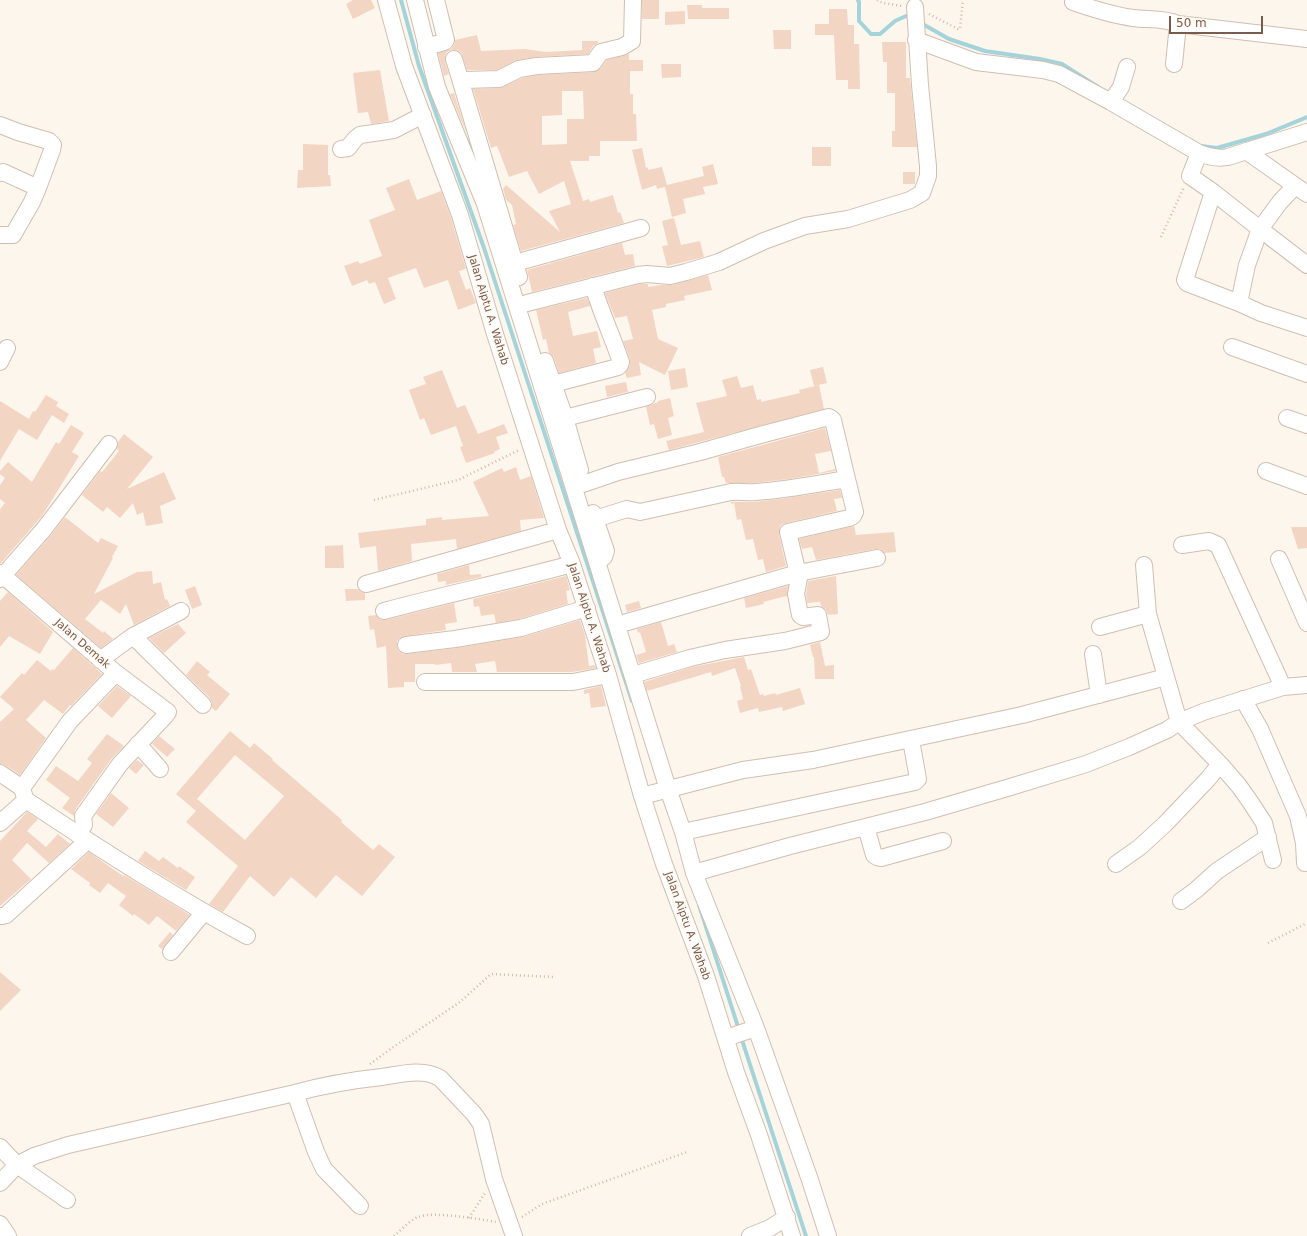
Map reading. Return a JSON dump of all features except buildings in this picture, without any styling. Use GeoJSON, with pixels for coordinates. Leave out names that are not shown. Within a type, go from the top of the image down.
{"type":"FeatureCollection","features":[{"type":"Feature","properties":{"kind":"street","name":"Jalan Aiptu A. Wahab"},"geometry":{"type":"LineString","coordinates":[[386,0],[404,66],[451,184],[494,334],[558,530],[572,564],[608,675],[664,864],[728,1037],[736,1072],[759,1135],[789,1226]]}},
{"type":"Feature","properties":{"kind":"street"},"geometry":{"type":"LineString","coordinates":[[415,0],[437,87],[515,264],[565,418],[583,484],[606,551],[604,557],[597,562]]}},
{"type":"Feature","properties":{"kind":"street"},"geometry":{"type":"LineString","coordinates":[[426,47],[444,42],[446,40],[436,0]]}},
{"type":"Feature","properties":{"kind":"street"},"geometry":{"type":"LineString","coordinates":[[461,82],[465,80],[499,79],[519,69],[536,66],[593,63],[601,52],[622,47],[632,41],[632,0]]}},
{"type":"Feature","properties":{"kind":"street"},"geometry":{"type":"LineString","coordinates":[[1073,2],[1120,16],[1164,20],[1178,24],[1307,39]]}},
{"type":"Feature","properties":{"kind":"street"},"geometry":{"type":"LineString","coordinates":[[915,20],[976,62],[1042,70],[1059,74],[1115,96],[1198,153],[1209,157],[1228,157],[1307,132]]}},
{"type":"Feature","properties":{"kind":"street"},"geometry":{"type":"LineString","coordinates":[[527,303],[638,275],[647,274],[666,276],[686,272],[719,262],[788,231],[805,226],[848,219],[910,200],[920,195],[928,176],[928,166],[915,20]]}},
{"type":"Feature","properties":{"kind":"street"},"geometry":{"type":"LineString","coordinates":[[1174,64],[1178,24]]}},
{"type":"Feature","properties":{"kind":"street"},"geometry":{"type":"LineString","coordinates":[[454,59],[461,82],[476,174],[617,625],[665,789],[683,832],[694,874],[809,1177],[828,1236]]}},
{"type":"Feature","properties":{"kind":"street"},"geometry":{"type":"LineString","coordinates":[[1115,96],[1127,67]]}},
{"type":"Feature","properties":{"kind":"street"},"geometry":{"type":"LineString","coordinates":[[341,149],[348,148],[360,135],[394,130],[423,115]]}},
{"type":"Feature","properties":{"kind":"street"},"geometry":{"type":"LineString","coordinates":[[0,125],[47,140],[52,144],[52,150],[32,202],[13,235],[0,235]]}},
{"type":"Feature","properties":{"kind":"street"},"geometry":{"type":"LineString","coordinates":[[1239,303],[1247,265],[1260,229],[1280,202],[1301,190],[1246,151]]}},
{"type":"Feature","properties":{"kind":"street"},"geometry":{"type":"LineString","coordinates":[[1198,153],[1190,176],[1307,265]]}},
{"type":"Feature","properties":{"kind":"street"},"geometry":{"type":"LineString","coordinates":[[0,173],[3,172],[38,188]]}},
{"type":"Feature","properties":{"kind":"street"},"geometry":{"type":"LineString","coordinates":[[451,184],[476,174]]}},
{"type":"Feature","properties":{"kind":"street"},"geometry":{"type":"LineString","coordinates":[[1213,192],[1184,280],[1187,283],[1261,313],[1307,328]]}},
{"type":"Feature","properties":{"kind":"street"},"geometry":{"type":"LineString","coordinates":[[515,264],[641,228]]}},
{"type":"Feature","properties":{"kind":"street"},"geometry":{"type":"LineString","coordinates":[[553,384],[618,367],[620,365],[621,362],[600,309],[593,286]]}},
{"type":"Feature","properties":{"kind":"street"},"geometry":{"type":"LineString","coordinates":[[1232,347],[1307,374]]}},
{"type":"Feature","properties":{"kind":"street"},"geometry":{"type":"LineString","coordinates":[[565,418],[647,397]]}},
{"type":"Feature","properties":{"kind":"street"},"geometry":{"type":"LineString","coordinates":[[583,484],[618,472],[700,452],[829,417],[833,420],[855,512],[853,516],[849,518],[788,532],[798,573],[799,580],[796,594],[800,615],[803,617],[818,615],[822,631],[779,642],[725,650],[698,656],[632,676]]}},
{"type":"Feature","properties":{"kind":"street"},"geometry":{"type":"LineString","coordinates":[[1287,418],[1307,425]]}},
{"type":"Feature","properties":{"kind":"street"},"geometry":{"type":"LineString","coordinates":[[1,576],[44,530],[109,444]]}},
{"type":"Feature","properties":{"kind":"street"},"geometry":{"type":"LineString","coordinates":[[1266,471],[1307,486]]}},
{"type":"Feature","properties":{"kind":"street"},"geometry":{"type":"LineString","coordinates":[[595,519],[627,509],[640,512],[731,492],[739,491],[754,493],[847,479]]}},
{"type":"Feature","properties":{"kind":"street"},"geometry":{"type":"LineString","coordinates":[[366,584],[558,530]]}},
{"type":"Feature","properties":{"kind":"street"},"geometry":{"type":"LineString","coordinates":[[1182,545],[1209,541],[1218,545],[1283,687]]}},
{"type":"Feature","properties":{"kind":"street"},"geometry":{"type":"LineString","coordinates":[[617,625],[798,573],[877,558]]}},
{"type":"Feature","properties":{"kind":"street"},"geometry":{"type":"LineString","coordinates":[[1279,559],[1307,623]]}},
{"type":"Feature","properties":{"kind":"street"},"geometry":{"type":"LineString","coordinates":[[384,611],[514,580],[572,564]]}},
{"type":"Feature","properties":{"kind":"street"},"geometry":{"type":"LineString","coordinates":[[1144,565],[1148,614],[1179,722],[1239,786],[1264,823],[1273,860]]}},
{"type":"Feature","properties":{"kind":"street","name":"Jalan Demak"},"geometry":{"type":"LineString","coordinates":[[1,576],[100,660],[168,712],[138,744]]}},
{"type":"Feature","properties":{"kind":"street"},"geometry":{"type":"LineString","coordinates":[[406,645],[455,639],[521,628],[586,608]]}},
{"type":"Feature","properties":{"kind":"street"},"geometry":{"type":"LineString","coordinates":[[100,660],[133,636],[181,611]]}},
{"type":"Feature","properties":{"kind":"street"},"geometry":{"type":"LineString","coordinates":[[1100,627],[1148,614]]}},
{"type":"Feature","properties":{"kind":"street"},"geometry":{"type":"LineString","coordinates":[[133,636],[203,705]]}},
{"type":"Feature","properties":{"kind":"street"},"geometry":{"type":"LineString","coordinates":[[1092,654],[1099,695]]}},
{"type":"Feature","properties":{"kind":"street"},"geometry":{"type":"LineString","coordinates":[[0,823],[24,794],[70,721],[116,673]]}},
{"type":"Feature","properties":{"kind":"street"},"geometry":{"type":"LineString","coordinates":[[425,682],[573,682],[608,675]]}},
{"type":"Feature","properties":{"kind":"street"},"geometry":{"type":"LineString","coordinates":[[644,796],[665,789],[743,770],[812,760],[1022,715],[1166,677]]}},
{"type":"Feature","properties":{"kind":"street"},"geometry":{"type":"LineString","coordinates":[[694,874],[790,846],[925,812],[1086,764],[1129,747],[1166,730],[1179,722],[1203,712],[1283,687],[1307,685]]}},
{"type":"Feature","properties":{"kind":"street"},"geometry":{"type":"LineString","coordinates":[[1244,699],[1272,754],[1298,816],[1305,843],[1305,863]]}},
{"type":"Feature","properties":{"kind":"street"},"geometry":{"type":"LineString","coordinates":[[683,832],[915,782],[918,779],[911,740]]}},
{"type":"Feature","properties":{"kind":"street"},"geometry":{"type":"LineString","coordinates":[[0,916],[6,915],[83,838],[83,816],[120,764],[138,744],[160,769]]}},
{"type":"Feature","properties":{"kind":"street"},"geometry":{"type":"LineString","coordinates":[[1116,864],[1140,847],[1165,824],[1208,779],[1220,764]]}},
{"type":"Feature","properties":{"kind":"street"},"geometry":{"type":"LineString","coordinates":[[0,773],[24,794],[83,838],[204,912],[247,936]]}},
{"type":"Feature","properties":{"kind":"street"},"geometry":{"type":"LineString","coordinates":[[866,827],[874,855],[881,858],[943,841]]}},
{"type":"Feature","properties":{"kind":"street"},"geometry":{"type":"LineString","coordinates":[[1181,900],[1196,890],[1217,871],[1268,837]]}},
{"type":"Feature","properties":{"kind":"street"},"geometry":{"type":"LineString","coordinates":[[171,952],[204,912]]}},
{"type":"Feature","properties":{"kind":"street"},"geometry":{"type":"LineString","coordinates":[[728,1037],[753,1029]]}},
{"type":"Feature","properties":{"kind":"street"},"geometry":{"type":"LineString","coordinates":[[0,1183],[16,1165],[34,1156],[68,1145],[295,1093],[323,1085],[349,1080],[410,1073],[423,1073],[436,1076],[456,1094],[481,1124],[494,1179],[512,1231]]}},
{"type":"Feature","properties":{"kind":"street"},"geometry":{"type":"LineString","coordinates":[[295,1093],[316,1152],[324,1169],[360,1206]]}},
{"type":"Feature","properties":{"kind":"street"},"geometry":{"type":"LineString","coordinates":[[0,1147],[16,1165],[67,1200]]}},
{"type":"Feature","properties":{"kind":"street"},"geometry":{"type":"LineString","coordinates":[[0,1224],[8,1236]]}},
{"type":"Feature","properties":{"kind":"street"},"geometry":{"type":"LineString","coordinates":[[750,1236],[770,1228],[789,1226]]}},
{"type":"Feature","properties":{"kind":"path"},"geometry":{"type":"LineString","coordinates":[[877,0],[883,4],[890,5],[915,20],[958,29],[960,28],[963,0]]}},
{"type":"Feature","properties":{"kind":"path"},"geometry":{"type":"LineString","coordinates":[[1161,237],[1190,176]]}},
{"type":"Feature","properties":{"kind":"path"},"geometry":{"type":"LineString","coordinates":[[374,500],[458,480],[531,444]]}},
{"type":"Feature","properties":{"kind":"path"},"geometry":{"type":"LineString","coordinates":[[1268,943],[1307,923]]}},
{"type":"Feature","properties":{"kind":"path"},"geometry":{"type":"LineString","coordinates":[[367,1066],[460,1002],[491,974],[553,977]]}},
{"type":"Feature","properties":{"kind":"path"},"geometry":{"type":"LineString","coordinates":[[394,1236],[422,1215],[469,1218],[512,1231],[542,1204],[687,1152]]}},
{"type":"Feature","properties":{"kind":"path"},"geometry":{"type":"LineString","coordinates":[[469,1218],[494,1179]]}},
{"type":"Feature","properties":{"kind":"waterway"},"geometry":{"type":"LineString","coordinates":[[401,0],[419,66],[484,248],[632,701]]}},
{"type":"Feature","properties":{"kind":"waterway"},"geometry":{"type":"LineString","coordinates":[[858,0],[859,21],[871,34],[880,34],[895,21],[906,16],[912,18]]}},
{"type":"Feature","properties":{"kind":"waterway"},"geometry":{"type":"LineString","coordinates":[[919,22],[949,39],[985,51],[1040,59],[1062,64],[1098,87]]}},
{"type":"Feature","properties":{"kind":"waterway"},"geometry":{"type":"LineString","coordinates":[[1201,146],[1217,148],[1266,134],[1307,117]]}},
{"type":"Feature","properties":{"kind":"waterway"},"geometry":{"type":"LineString","coordinates":[[699,905],[739,1030]]}},
{"type":"Feature","properties":{"kind":"waterway"},"geometry":{"type":"LineString","coordinates":[[741,1037],[806,1236]]}}]}
